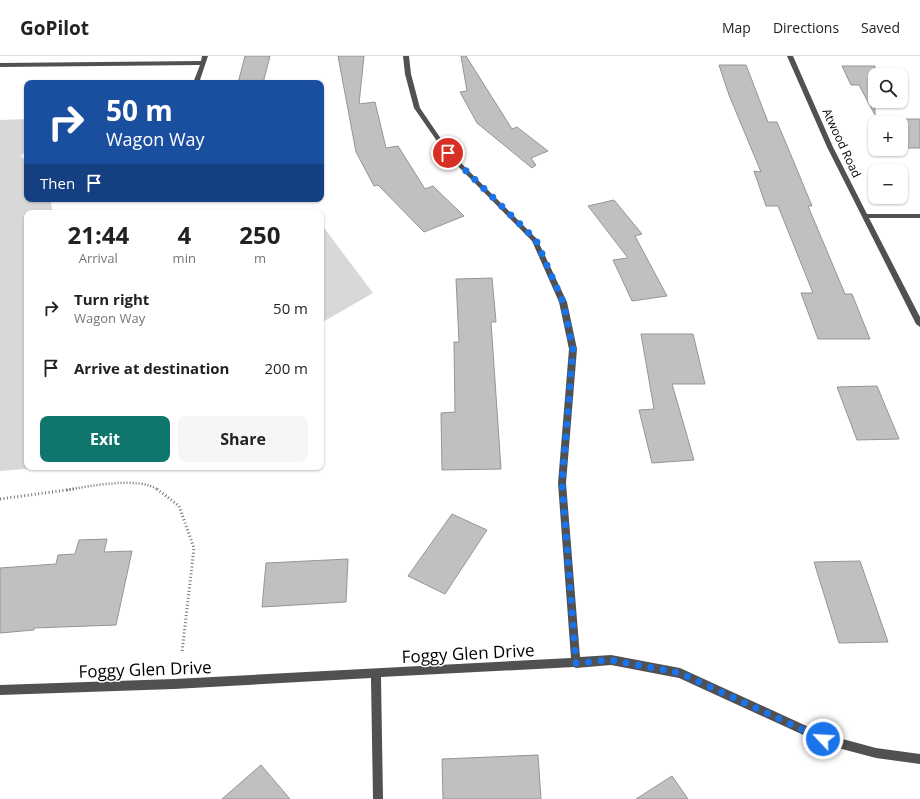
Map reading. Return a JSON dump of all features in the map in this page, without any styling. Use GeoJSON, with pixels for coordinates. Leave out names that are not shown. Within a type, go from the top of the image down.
{"type":"FeatureCollection","features":[{"type":"Feature","properties":{"kind":"street"},"geometry":{"type":"LineString","coordinates":[[197,80],[205,56]]}},
{"type":"Feature","properties":{"kind":"street"},"geometry":{"type":"LineString","coordinates":[[406,56],[408,74],[417,108],[448,153],[536,240],[563,302],[573,349],[562,483],[576,663]]}},
{"type":"Feature","properties":{"kind":"street","name":"Atwood Road"},"geometry":{"type":"LineString","coordinates":[[790,56],[830,147],[920,324]]}},
{"type":"Feature","properties":{"kind":"street"},"geometry":{"type":"LineString","coordinates":[[0,65],[202,63]]}},
{"type":"Feature","properties":{"kind":"street"},"geometry":{"type":"LineString","coordinates":[[865,216],[920,216]]}},
{"type":"Feature","properties":{"kind":"street","name":"Foggy Glen Drive"},"geometry":{"type":"LineString","coordinates":[[0,690],[376,674],[611,660],[680,673],[823,739],[876,753],[920,759]]}},
{"type":"Feature","properties":{"kind":"street"},"geometry":{"type":"LineString","coordinates":[[376,674],[378,799]]}},
{"type":"Feature","properties":{"kind":"path"},"geometry":{"type":"LineString","coordinates":[[0,499],[121,482],[154,486],[180,506],[194,548],[182,652]]}},
{"type":"Feature","properties":{"kind":"shaded area"},"geometry":{"type":"Polygon","coordinates":[[[24,119],[24,153],[21,156],[24,159],[24,202],[51,202],[52,210],[24,210],[24,469],[0,471],[0,120],[24,119]]]}},
{"type":"Feature","properties":{"kind":"shaded area"},"geometry":{"type":"Polygon","coordinates":[[[324,228],[373,293],[324,321],[324,228]]]}},
{"type":"Feature","properties":{"kind":"building"},"geometry":{"type":"Polygon","coordinates":[[[245,56],[270,56],[264,80],[239,80],[245,56]]]}},
{"type":"Feature","properties":{"kind":"building"},"geometry":{"type":"Polygon","coordinates":[[[338,56],[364,56],[359,104],[375,102],[386,148],[398,146],[425,189],[433,186],[464,216],[424,232],[378,185],[374,186],[356,152],[338,56]]]}},
{"type":"Feature","properties":{"kind":"building"},"geometry":{"type":"Polygon","coordinates":[[[461,56],[466,56],[512,129],[517,127],[548,151],[531,158],[536,165],[532,168],[477,123],[460,92],[467,91],[461,56]]]}},
{"type":"Feature","properties":{"kind":"building"},"geometry":{"type":"Polygon","coordinates":[[[719,65],[746,65],[768,122],[777,122],[812,206],[808,206],[845,294],[852,294],[870,339],[818,339],[801,293],[813,293],[778,206],[766,206],[754,171],[761,172],[729,95],[719,65]]]}},
{"type":"Feature","properties":{"kind":"building"},"geometry":{"type":"Polygon","coordinates":[[[842,66],[875,66],[875,68],[868,68],[868,102],[859,85],[851,85],[842,66]]]}},
{"type":"Feature","properties":{"kind":"building"},"geometry":{"type":"Polygon","coordinates":[[[871,108],[875,108],[875,115],[871,108]]]}},
{"type":"Feature","properties":{"kind":"building"},"geometry":{"type":"Polygon","coordinates":[[[908,119],[920,119],[920,148],[908,148],[908,119]]]}},
{"type":"Feature","properties":{"kind":"building"},"geometry":{"type":"Polygon","coordinates":[[[614,200],[642,234],[635,236],[667,296],[632,301],[613,260],[628,258],[588,206],[614,200]]]}},
{"type":"Feature","properties":{"kind":"building"},"geometry":{"type":"Polygon","coordinates":[[[492,278],[496,322],[491,322],[501,469],[442,470],[441,413],[455,412],[454,342],[459,342],[456,279],[492,278]]]}},
{"type":"Feature","properties":{"kind":"building"},"geometry":{"type":"Polygon","coordinates":[[[641,334],[693,334],[705,384],[672,384],[694,460],[652,463],[639,410],[654,409],[641,334]]]}},
{"type":"Feature","properties":{"kind":"building"},"geometry":{"type":"Polygon","coordinates":[[[877,386],[899,439],[857,440],[837,387],[877,386]]]}},
{"type":"Feature","properties":{"kind":"building"},"geometry":{"type":"Polygon","coordinates":[[[452,514],[487,530],[445,594],[408,576],[452,514]]]}},
{"type":"Feature","properties":{"kind":"building"},"geometry":{"type":"Polygon","coordinates":[[[107,539],[104,552],[132,551],[116,625],[34,628],[34,630],[0,633],[0,568],[56,564],[58,555],[75,554],[79,540],[107,539]]]}},
{"type":"Feature","properties":{"kind":"building"},"geometry":{"type":"Polygon","coordinates":[[[348,559],[346,602],[262,607],[266,563],[348,559]]]}},
{"type":"Feature","properties":{"kind":"building"},"geometry":{"type":"Polygon","coordinates":[[[860,561],[888,642],[839,643],[814,562],[860,561]]]}},
{"type":"Feature","properties":{"kind":"building"},"geometry":{"type":"Polygon","coordinates":[[[538,755],[541,799],[443,799],[442,759],[538,755]]]}},
{"type":"Feature","properties":{"kind":"building"},"geometry":{"type":"Polygon","coordinates":[[[261,765],[290,799],[222,799],[261,765]]]}},
{"type":"Feature","properties":{"kind":"building"},"geometry":{"type":"Polygon","coordinates":[[[672,776],[688,799],[636,799],[672,776]]]}},
{"type":"Feature","properties":{"kind":"route"},"geometry":{"type":"LineString","coordinates":[[448,153],[536,240],[563,302],[573,349],[562,483],[576,663],[611,660],[680,673],[823,739]]}}]}
